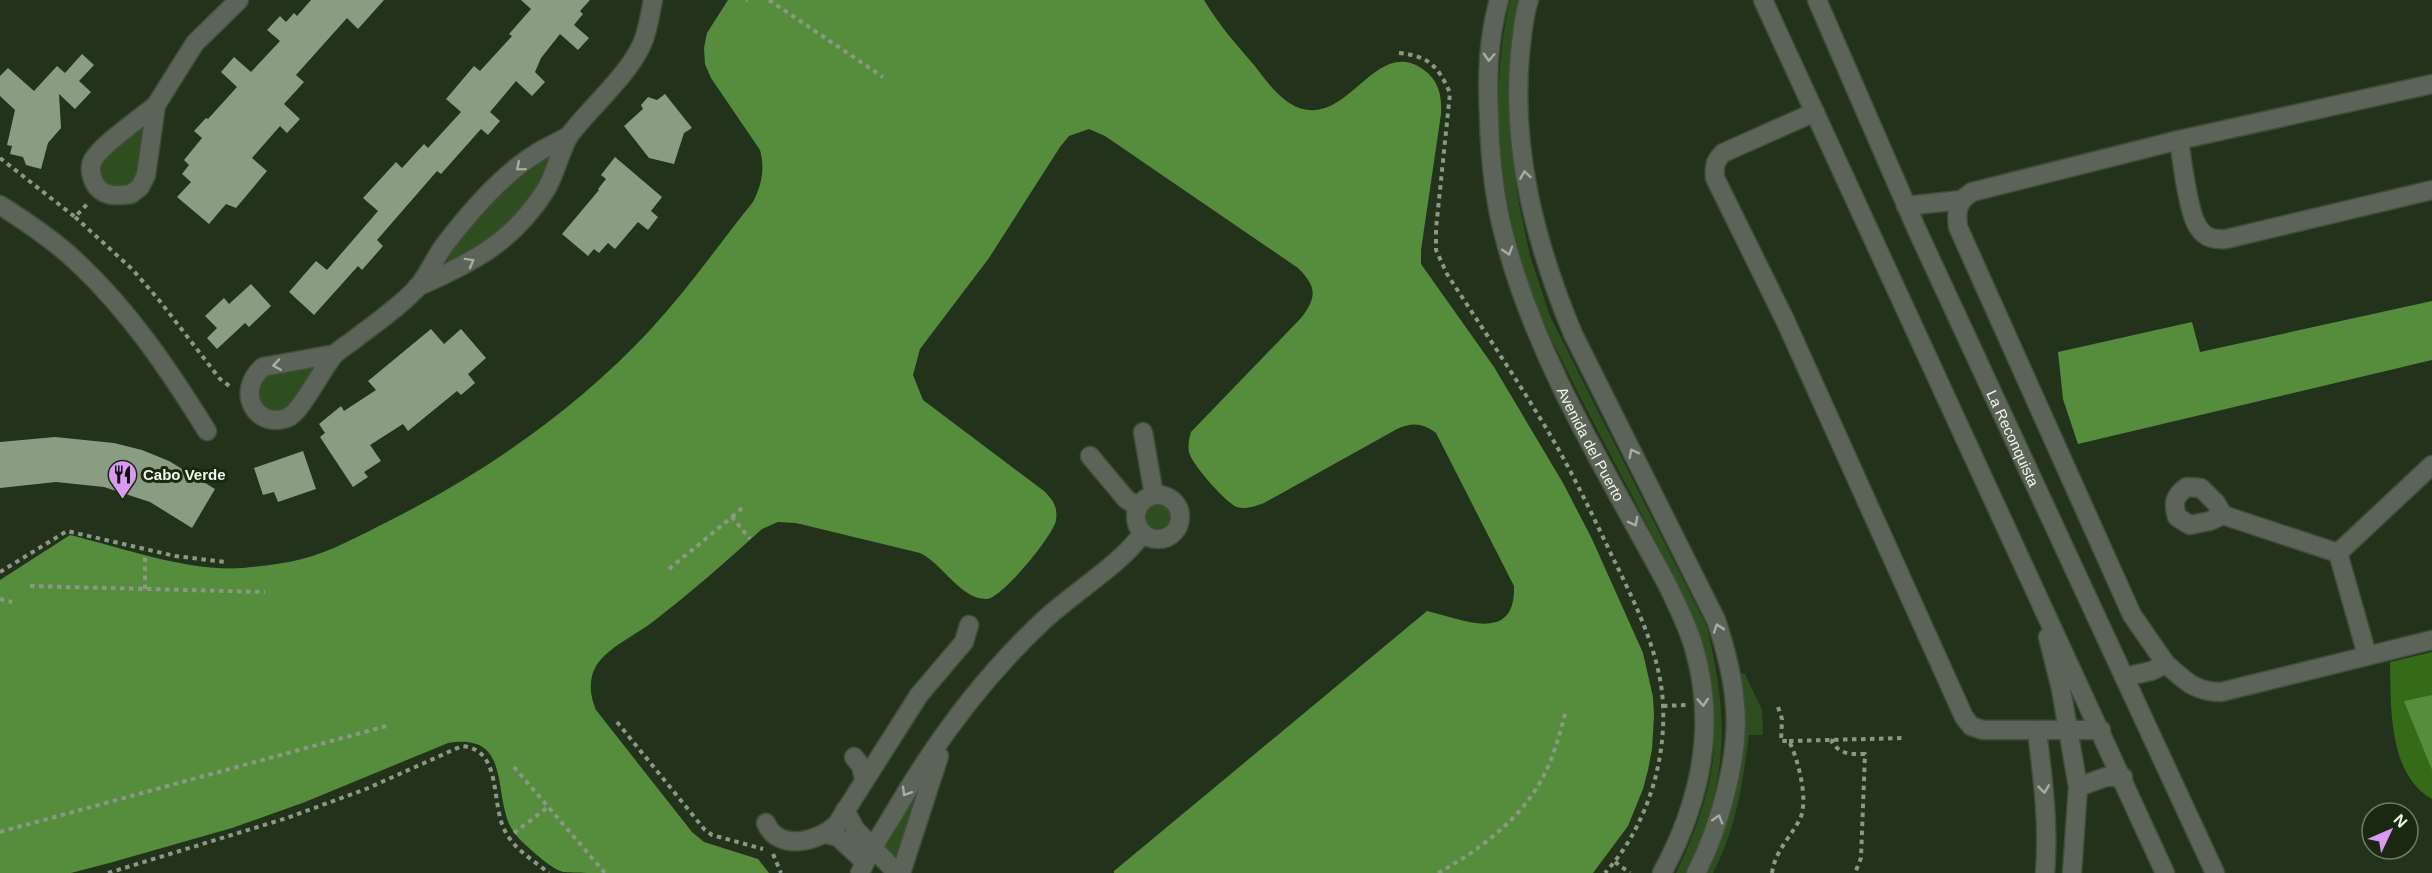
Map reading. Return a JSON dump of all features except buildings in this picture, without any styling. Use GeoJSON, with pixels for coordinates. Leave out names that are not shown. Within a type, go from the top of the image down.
{"type":"FeatureCollection","features":[{"type":"Feature","properties":{"kind":"street"},"geometry":{"type":"LineString","coordinates":[[156,105],[146,175],[140,187],[131,194],[107,194],[96,186],[91,173],[92,162],[100,150],[156,105],[195,43],[239,0]]}},
{"type":"Feature","properties":{"kind":"street"},"geometry":{"type":"LineString","coordinates":[[417,287],[473,262],[504,239],[527,217],[550,182],[569,136],[629,65],[642,44],[653,0]]}},
{"type":"Feature","properties":{"kind":"street","name":"Avenida del Puerto"},"geometry":{"type":"LineString","coordinates":[[1499,0],[1492,24],[1488,54],[1488,101],[1494,180],[1504,238],[1520,290],[1541,342],[1685,622],[1700,673],[1703,705],[1702,764],[1686,824],[1662,873]]}},
{"type":"Feature","properties":{"kind":"street","name":"Avenida del Puerto"},"geometry":{"type":"LineString","coordinates":[[1529,0],[1522,34],[1518,74],[1519,118],[1528,197],[1540,245],[1555,292],[1573,334],[1716,620],[1728,663],[1735,705],[1730,767],[1714,830],[1696,873]]}},
{"type":"Feature","properties":{"kind":"street"},"geometry":{"type":"LineString","coordinates":[[1763,0],[2123,777],[2165,873]]}},
{"type":"Feature","properties":{"kind":"street","name":"La Reconquista"},"geometry":{"type":"LineString","coordinates":[[1817,0],[1906,206],[2215,873]]}},
{"type":"Feature","properties":{"kind":"street"},"geometry":{"type":"LineString","coordinates":[[2432,84],[2179,140],[1972,192],[1961,200],[1956,210],[1958,227],[2132,615],[2166,664],[2191,686],[2205,692],[2221,692],[2432,640]]}},
{"type":"Feature","properties":{"kind":"street"},"geometry":{"type":"LineString","coordinates":[[1815,112],[1723,153],[1716,160],[1715,178],[1785,320],[1964,717],[1971,726],[1983,730],[2101,730]]}},
{"type":"Feature","properties":{"kind":"street"},"geometry":{"type":"LineString","coordinates":[[335,354],[263,367],[254,375],[248,393],[249,400],[256,411],[267,419],[278,420],[299,410],[308,392],[335,354],[390,312],[417,287],[437,255],[467,216],[535,154],[569,136]]}},
{"type":"Feature","properties":{"kind":"street"},"geometry":{"type":"LineString","coordinates":[[2179,140],[2197,227],[2214,240],[2432,190]]}},
{"type":"Feature","properties":{"kind":"street"},"geometry":{"type":"LineString","coordinates":[[1906,206],[1961,200]]}},
{"type":"Feature","properties":{"kind":"street"},"geometry":{"type":"LineString","coordinates":[[0,204],[76,261],[112,298],[152,347],[207,431]]}},
{"type":"Feature","properties":{"kind":"street"},"geometry":{"type":"LineString","coordinates":[[1143,432],[1154,495]]}},
{"type":"Feature","properties":{"kind":"street"},"geometry":{"type":"LineString","coordinates":[[1090,456],[1126,499],[1137,507]]}},
{"type":"Feature","properties":{"kind":"street"},"geometry":{"type":"LineString","coordinates":[[2338,553],[2432,465]]}},
{"type":"Feature","properties":{"kind":"street"},"geometry":{"type":"LineString","coordinates":[[1154,495],[1168,497],[1174,501],[1180,514],[1180,522],[1172,534],[1165,538],[1157,539],[1143,533],[1136,521],[1137,507],[1147,497],[1154,495]]}},
{"type":"Feature","properties":{"kind":"street"},"geometry":{"type":"LineString","coordinates":[[2223,515],[2338,553]]}},
{"type":"Feature","properties":{"kind":"street"},"geometry":{"type":"LineString","coordinates":[[866,861],[910,785],[976,691],[1018,645],[1065,601],[1128,551],[1143,533]]}},
{"type":"Feature","properties":{"kind":"street"},"geometry":{"type":"LineString","coordinates":[[2338,553],[2367,655]]}},
{"type":"Feature","properties":{"kind":"street"},"geometry":{"type":"LineString","coordinates":[[2036,592],[2061,688],[2078,787],[2072,873]]}},
{"type":"Feature","properties":{"kind":"street"},"geometry":{"type":"LineString","coordinates":[[766,823],[768,830],[776,836],[789,840],[812,840],[827,834],[837,824],[919,695],[964,642],[969,625]]}},
{"type":"Feature","properties":{"kind":"street"},"geometry":{"type":"LineString","coordinates":[[2124,677],[2166,664]]}},
{"type":"Feature","properties":{"kind":"street"},"geometry":{"type":"LineString","coordinates":[[827,834],[838,837],[866,861],[899,873],[931,776],[951,727]]}},
{"type":"Feature","properties":{"kind":"street"},"geometry":{"type":"LineString","coordinates":[[2037,731],[2048,841],[2045,873]]}},
{"type":"Feature","properties":{"kind":"street"},"geometry":{"type":"LineString","coordinates":[[854,757],[861,766],[864,779]]}},
{"type":"Feature","properties":{"kind":"street"},"geometry":{"type":"LineString","coordinates":[[2078,787],[2106,777],[2123,777]]}},
{"type":"Feature","properties":{"kind":"street"},"geometry":{"type":"LineString","coordinates":[[845,810],[866,861]]}},
{"type":"Feature","properties":{"kind":"path"},"geometry":{"type":"LineString","coordinates":[[769,0],[883,77]]}},
{"type":"Feature","properties":{"kind":"path"},"geometry":{"type":"LineString","coordinates":[[1399,53],[1416,55],[1432,63],[1443,76],[1450,93],[1436,228],[1436,250],[1447,274],[1552,439],[1586,503],[1626,584],[1647,637],[1659,678],[1663,706],[1658,761],[1647,805],[1626,846],[1605,873]]}},
{"type":"Feature","properties":{"kind":"path"},"geometry":{"type":"LineString","coordinates":[[0,158],[75,217],[132,269],[159,300],[219,379],[234,390],[248,393]]}},
{"type":"Feature","properties":{"kind":"path"},"geometry":{"type":"LineString","coordinates":[[75,217],[100,189]]}},
{"type":"Feature","properties":{"kind":"path"},"geometry":{"type":"LineString","coordinates":[[669,569],[742,508]]}},
{"type":"Feature","properties":{"kind":"path"},"geometry":{"type":"LineString","coordinates":[[732,517],[750,539]]}},
{"type":"Feature","properties":{"kind":"path"},"geometry":{"type":"LineString","coordinates":[[0,572],[67,531],[175,556],[225,562]]}},
{"type":"Feature","properties":{"kind":"path"},"geometry":{"type":"LineString","coordinates":[[145,554],[145,589]]}},
{"type":"Feature","properties":{"kind":"path"},"geometry":{"type":"LineString","coordinates":[[30,586],[265,592]]}},
{"type":"Feature","properties":{"kind":"path"},"geometry":{"type":"LineString","coordinates":[[0,599],[12,603]]}},
{"type":"Feature","properties":{"kind":"path"},"geometry":{"type":"LineString","coordinates":[[1777,704],[1782,718],[1781,741],[1905,738]]}},
{"type":"Feature","properties":{"kind":"path"},"geometry":{"type":"LineString","coordinates":[[1663,706],[1703,705]]}},
{"type":"Feature","properties":{"kind":"path"},"geometry":{"type":"LineString","coordinates":[[1438,873],[1494,835],[1523,806],[1544,776],[1566,711]]}},
{"type":"Feature","properties":{"kind":"path"},"geometry":{"type":"LineString","coordinates":[[617,722],[705,830],[712,836],[764,850],[771,849],[781,873]]}},
{"type":"Feature","properties":{"kind":"path"},"geometry":{"type":"LineString","coordinates":[[0,832],[390,725]]}},
{"type":"Feature","properties":{"kind":"path"},"geometry":{"type":"LineString","coordinates":[[1833,739],[1832,742],[1837,750],[1845,754],[1865,754],[1861,858],[1855,873]]}},
{"type":"Feature","properties":{"kind":"path"},"geometry":{"type":"LineString","coordinates":[[1772,873],[1777,854],[1801,818],[1804,806],[1795,754],[1789,741]]}},
{"type":"Feature","properties":{"kind":"path"},"geometry":{"type":"LineString","coordinates":[[108,873],[287,818],[366,789],[462,746],[480,752],[489,761],[505,830],[520,850],[549,873]]}},
{"type":"Feature","properties":{"kind":"path"},"geometry":{"type":"LineString","coordinates":[[514,767],[605,873]]}},
{"type":"Feature","properties":{"kind":"path"},"geometry":{"type":"LineString","coordinates":[[514,833],[548,807]]}},
{"type":"Feature","properties":{"kind":"path"},"geometry":{"type":"LineString","coordinates":[[1615,862],[1630,873]]}},
{"type":"Feature","properties":{"kind":"shaded area"},"geometry":{"type":"Polygon","coordinates":[[[728,0],[1204,0],[1221,26],[1272,87],[1292,105],[1299,108],[1309,110],[1324,108],[1339,101],[1379,69],[1393,63],[1408,62],[1429,74],[1439,89],[1441,114],[1421,250],[1421,264],[1494,367],[1563,483],[1592,539],[1643,653],[1653,697],[1652,749],[1643,789],[1628,826],[1593,873],[1114,873],[1427,611],[1470,622],[1484,624],[1497,622],[1506,616],[1512,604],[1514,586],[1436,433],[1422,425],[1408,425],[1397,429],[1264,503],[1240,508],[1218,492],[1190,455],[1188,446],[1191,432],[1301,318],[1310,304],[1312,287],[1298,268],[1105,136],[1089,129],[1069,136],[1060,147],[989,258],[920,349],[913,375],[923,400],[1044,491],[1054,504],[1056,520],[1053,528],[1015,578],[994,596],[987,599],[978,598],[960,588],[937,565],[920,553],[796,523],[778,522],[762,529],[668,610],[608,653],[593,671],[591,688],[596,710],[692,832],[704,842],[758,859],[769,873],[587,873],[558,870],[536,855],[513,831],[505,809],[496,766],[490,754],[481,746],[468,742],[448,743],[305,802],[232,828],[113,862],[71,873],[0,873],[0,580],[70,535],[156,558],[200,566],[243,568],[302,559],[346,542],[425,502],[495,460],[561,412],[622,358],[665,314],[753,202],[756,195],[762,170],[760,150],[711,78],[705,64],[704,48],[707,33],[728,0]]]}},
{"type":"Feature","properties":{"kind":"shaded area"},"geometry":{"type":"Polygon","coordinates":[[[1510,0],[1522,0],[1510,87],[1510,134],[1518,199],[1530,256],[1550,316],[1707,627],[1719,694],[1722,723],[1721,752],[1710,810],[1686,873],[1676,873],[1701,811],[1713,762],[1711,687],[1705,657],[1698,630],[1678,584],[1544,323],[1517,246],[1502,164],[1499,122],[1499,80],[1510,0]]]}},
{"type":"Feature","properties":{"kind":"shaded area"},"geometry":{"type":"Polygon","coordinates":[[[138,127],[144,130],[136,177],[127,185],[116,190],[104,185],[97,176],[101,156],[138,127]]]}},
{"type":"Feature","properties":{"kind":"shaded area"},"geometry":{"type":"Polygon","coordinates":[[[547,158],[550,161],[536,190],[511,225],[491,242],[446,266],[460,238],[488,205],[520,175],[547,158]]]}},
{"type":"Feature","properties":{"kind":"shaded area"},"geometry":{"type":"Polygon","coordinates":[[[2432,301],[2432,360],[2078,444],[2063,399],[2058,352],[2192,322],[2200,352],[2432,301]]]}},
{"type":"Feature","properties":{"kind":"shaded area"},"geometry":{"type":"Polygon","coordinates":[[[311,365],[316,372],[290,410],[281,414],[260,409],[255,385],[262,376],[311,365]]]}},
{"type":"Feature","properties":{"kind":"shaded area"},"geometry":{"type":"Polygon","coordinates":[[[1157,503],[1166,507],[1170,516],[1166,525],[1157,529],[1148,525],[1144,516],[1148,507],[1157,503]]]}},
{"type":"Feature","properties":{"kind":"shaded area"},"geometry":{"type":"Polygon","coordinates":[[[2432,652],[2432,799],[2418,788],[2407,774],[2400,756],[2392,718],[2390,662],[2432,652]]]}},
{"type":"Feature","properties":{"kind":"shaded area"},"geometry":{"type":"Polygon","coordinates":[[[1740,674],[1745,674],[1762,710],[1763,735],[1749,735],[1733,823],[1713,873],[1706,873],[1718,847],[1734,799],[1740,752],[1740,674]]]}},
{"type":"Feature","properties":{"kind":"shaded area"},"geometry":{"type":"Polygon","coordinates":[[[2432,695],[2432,770],[2404,701],[2432,695]]]}},
{"type":"Feature","properties":{"kind":"shaded area"},"geometry":{"type":"Polygon","coordinates":[[[917,782],[922,789],[895,862],[883,847],[917,782]]]}},
{"type":"Feature","properties":{"kind":"place","name":"Cabo Verde"},"geometry":{"type":"Point","coordinates":[122,500]}}]}
